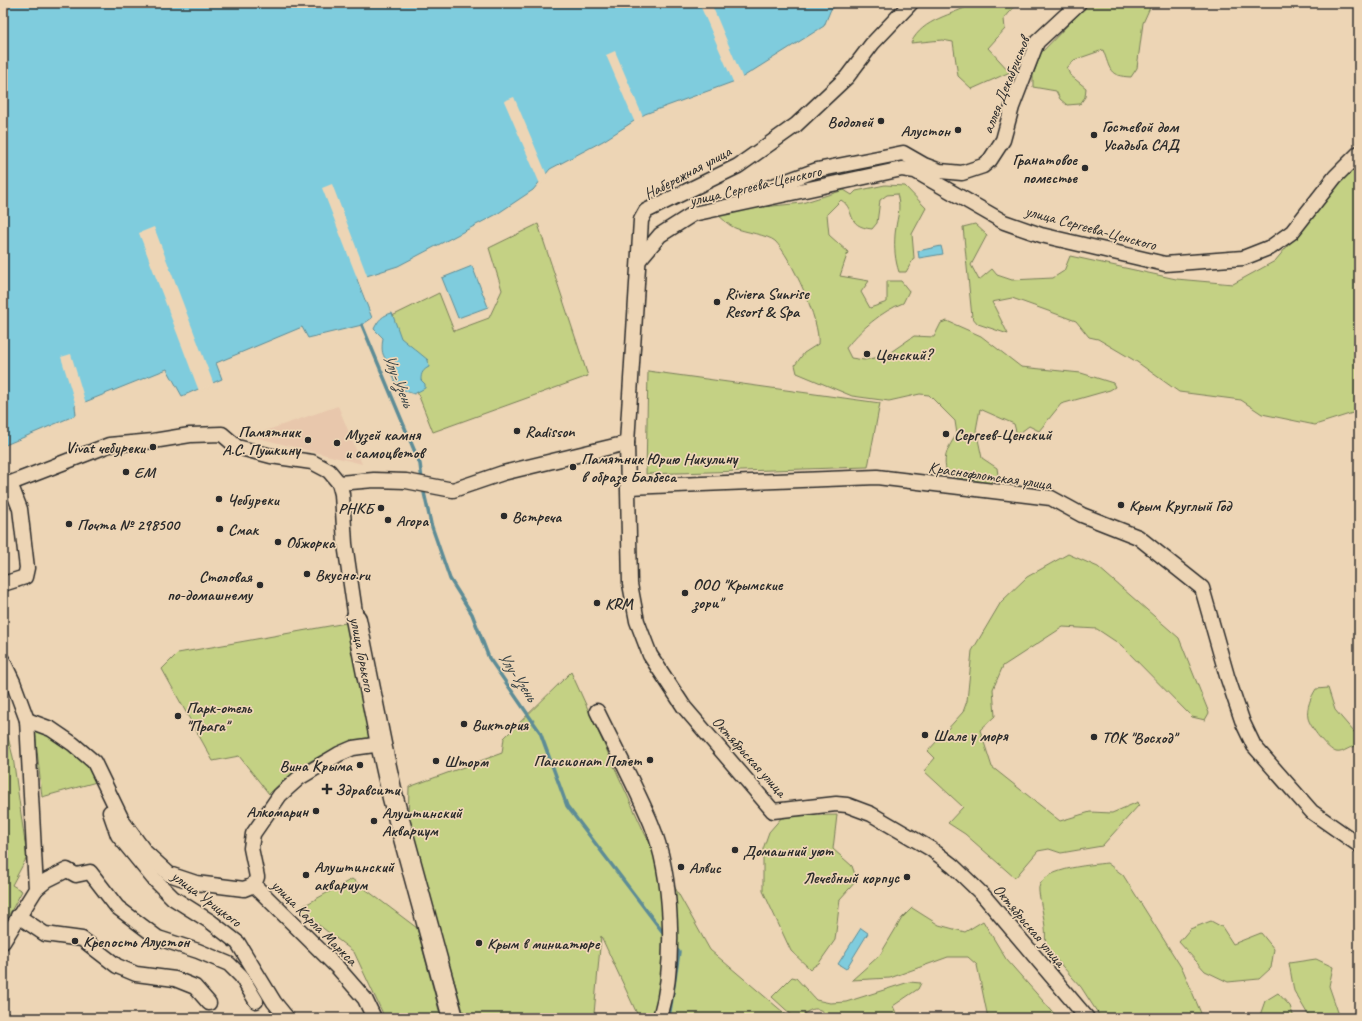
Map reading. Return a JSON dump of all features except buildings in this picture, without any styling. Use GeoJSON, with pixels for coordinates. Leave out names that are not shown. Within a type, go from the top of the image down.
{"type":"FeatureCollection","features":[{"type":"Feature","properties":{"kind":"main road","name":"улица Горького"},"geometry":{"type":"LineString","coordinates":[[356,619],[393,798],[453,1018]]}},
{"type":"Feature","properties":{"kind":"street","name":"Набережная улица"},"geometry":{"type":"LineString","coordinates":[[627,443],[641,220],[646,211],[738,166],[796,125],[847,76],[872,44],[911,3]]}},
{"type":"Feature","properties":{"kind":"street","name":"аллея Декабристов"},"geometry":{"type":"LineString","coordinates":[[710,211],[720,205],[817,170],[903,153],[924,165],[940,171],[962,173],[983,166],[990,160],[1003,140],[1012,107],[1037,42],[1079,3]]}},
{"type":"Feature","properties":{"kind":"street","name":"улица Сергеева-Ценского"},"geometry":{"type":"LineString","coordinates":[[639,260],[660,235],[693,214],[902,169],[915,171],[1004,222],[1040,234],[1166,264],[1243,258],[1271,247],[1292,232],[1335,177],[1359,154]]}},
{"type":"Feature","properties":{"kind":"street"},"geometry":{"type":"LineString","coordinates":[[3,584],[25,578],[27,568],[20,509],[15,497],[6,484],[109,445],[153,441],[190,435],[222,434],[237,447],[271,456],[312,462],[329,471],[339,483],[374,480],[406,481],[453,490],[503,473],[627,443]]}},
{"type":"Feature","properties":{"kind":"street","name":"Октябрьская улица"},"geometry":{"type":"LineString","coordinates":[[627,443],[630,584],[637,621],[650,655],[684,708],[773,811],[836,804],[847,805],[871,814],[931,849],[953,866],[983,895],[1087,1018]]}},
{"type":"Feature","properties":{"kind":"street","name":"Краснофлотская улица"},"geometry":{"type":"LineString","coordinates":[[629,487],[877,477],[1051,498],[1082,515],[1138,537],[1202,588],[1227,676],[1243,724],[1254,746],[1312,812],[1359,845]]}},
{"type":"Feature","properties":{"kind":"street","name":"улица Горького"},"geometry":{"type":"LineString","coordinates":[[339,483],[342,494],[345,544],[356,619]]}},
{"type":"Feature","properties":{"kind":"street"},"geometry":{"type":"LineString","coordinates":[[3,661],[14,682],[27,720],[36,889]]}},
{"type":"Feature","properties":{"kind":"street"},"geometry":{"type":"LineString","coordinates":[[597,711],[651,823],[665,877],[669,918],[669,965],[664,1003],[660,1018]]}},
{"type":"Feature","properties":{"kind":"street","name":"улица Карла Маркса"},"geometry":{"type":"LineString","coordinates":[[27,720],[51,729],[73,744],[94,762],[123,822],[145,852],[168,874],[196,882],[244,889],[254,885],[338,968],[365,1000],[374,1018]]}},
{"type":"Feature","properties":{"kind":"street"},"geometry":{"type":"LineString","coordinates":[[254,885],[258,877],[251,848],[253,834],[280,795],[299,778],[340,754],[353,748],[381,744]]}},
{"type":"Feature","properties":{"kind":"street","name":"улица Урицкого"},"geometry":{"type":"LineString","coordinates":[[104,782],[111,817],[118,835],[134,856],[173,898],[211,922],[238,943],[274,1002],[287,1018]]}},
{"type":"Feature","properties":{"kind":"street"},"geometry":{"type":"LineString","coordinates":[[3,942],[36,889],[47,880],[67,870],[76,875],[90,872],[117,907],[158,938],[198,951],[229,964],[241,976],[256,1001]]}},
{"type":"Feature","properties":{"kind":"street"},"geometry":{"type":"LineString","coordinates":[[18,916],[45,934],[82,939],[99,954],[123,969],[136,974],[175,979],[195,987],[209,1003]]}},
{"type":"Feature","properties":{"kind":"shaded area"},"geometry":{"type":"Polygon","coordinates":[[[338,406],[362,464],[250,436],[338,406]]]}},
{"type":"Feature","properties":{"kind":"green space"},"geometry":{"type":"Polygon","coordinates":[[[974,3],[1022,3],[1015,6],[1004,19],[1005,29],[988,48],[1010,72],[972,89],[958,76],[953,42],[942,40],[911,43],[916,35],[930,23],[974,3]]]}},
{"type":"Feature","properties":{"kind":"green space"},"geometry":{"type":"Polygon","coordinates":[[[1089,3],[1152,3],[1143,23],[1137,68],[1131,77],[1118,75],[1111,71],[1103,50],[1074,60],[1067,68],[1070,75],[1086,88],[1085,97],[1080,104],[1067,105],[1060,99],[1056,91],[1033,87],[1033,75],[1041,53],[1089,3]]]}},
{"type":"Feature","properties":{"kind":"green space"},"geometry":{"type":"Polygon","coordinates":[[[1359,165],[1359,411],[1315,425],[1262,414],[1241,400],[1179,392],[1137,362],[1098,339],[1089,337],[1076,321],[1012,298],[992,302],[1008,334],[978,324],[972,317],[963,227],[975,224],[987,235],[971,265],[979,280],[992,269],[997,275],[1012,280],[1053,278],[1064,271],[1070,256],[1176,279],[1233,284],[1275,261],[1325,201],[1332,187],[1359,165]]]}},
{"type":"Feature","properties":{"kind":"green space"},"geometry":{"type":"Polygon","coordinates":[[[885,185],[905,186],[926,208],[912,234],[914,258],[906,272],[899,272],[895,254],[895,235],[899,210],[897,194],[887,195],[880,200],[877,223],[872,229],[858,225],[854,221],[849,208],[841,200],[827,214],[829,235],[848,252],[840,276],[869,281],[861,292],[870,308],[887,302],[887,281],[901,281],[909,291],[903,303],[879,316],[852,341],[846,348],[851,358],[864,360],[885,356],[914,336],[934,337],[941,323],[947,321],[981,336],[1021,367],[1081,373],[1113,383],[1115,387],[1110,390],[1061,404],[1039,431],[1029,426],[1017,435],[1014,424],[980,409],[976,430],[982,458],[997,468],[998,475],[990,483],[958,478],[947,473],[945,462],[947,452],[957,434],[955,421],[929,395],[920,394],[889,401],[852,396],[797,373],[795,365],[804,353],[818,344],[818,334],[815,321],[804,290],[782,249],[775,241],[767,237],[735,228],[718,215],[725,211],[802,203],[844,190],[852,195],[856,191],[885,185]]]}},
{"type":"Feature","properties":{"kind":"green space"},"geometry":{"type":"Polygon","coordinates":[[[538,224],[588,376],[433,432],[388,318],[439,293],[454,331],[489,318],[502,290],[489,248],[538,224]]]}},
{"type":"Feature","properties":{"kind":"green space"},"geometry":{"type":"Polygon","coordinates":[[[648,371],[880,403],[868,467],[646,474],[648,371]]]}},
{"type":"Feature","properties":{"kind":"green space"},"geometry":{"type":"Polygon","coordinates":[[[1068,554],[1098,567],[1179,638],[1209,713],[1205,720],[1192,717],[1121,645],[1097,629],[1063,627],[1003,666],[993,689],[995,716],[980,730],[992,767],[1060,821],[1090,812],[1112,813],[1138,802],[1139,805],[1102,846],[1061,853],[1049,849],[1038,851],[1015,878],[965,834],[948,823],[963,807],[924,771],[935,758],[928,751],[963,712],[967,701],[972,651],[1001,602],[1027,577],[1068,554]]]}},
{"type":"Feature","properties":{"kind":"green space"},"geometry":{"type":"Polygon","coordinates":[[[346,623],[371,741],[342,747],[316,758],[303,765],[280,783],[269,794],[239,756],[213,761],[162,669],[178,653],[346,623]]]}},
{"type":"Feature","properties":{"kind":"green space"},"geometry":{"type":"Polygon","coordinates":[[[571,672],[645,834],[710,950],[790,1018],[639,1018],[601,936],[594,1014],[576,1018],[465,1018],[408,823],[409,787],[502,753],[504,738],[571,672]]]}},
{"type":"Feature","properties":{"kind":"green space"},"geometry":{"type":"Polygon","coordinates":[[[1328,688],[1335,710],[1354,732],[1359,731],[1359,747],[1356,746],[1342,752],[1332,750],[1315,732],[1309,722],[1309,703],[1314,692],[1316,689],[1328,688]]]}},
{"type":"Feature","properties":{"kind":"green space"},"geometry":{"type":"Polygon","coordinates":[[[3,718],[13,757],[27,857],[12,885],[22,891],[3,926],[3,718]]]}},
{"type":"Feature","properties":{"kind":"green space"},"geometry":{"type":"Polygon","coordinates":[[[35,731],[54,738],[72,750],[80,757],[100,781],[42,797],[35,731]]]}},
{"type":"Feature","properties":{"kind":"green space"},"geometry":{"type":"Polygon","coordinates":[[[837,815],[833,849],[852,866],[857,880],[840,899],[835,940],[819,963],[810,969],[791,951],[763,891],[763,849],[769,832],[783,816],[837,815]]]}},
{"type":"Feature","properties":{"kind":"green space"},"geometry":{"type":"Polygon","coordinates":[[[1107,863],[1123,875],[1183,970],[1203,1018],[1101,1018],[1081,987],[1045,947],[1045,925],[1039,892],[1040,884],[1046,878],[1066,869],[1107,863]]]}},
{"type":"Feature","properties":{"kind":"green space"},"geometry":{"type":"Polygon","coordinates":[[[352,879],[417,928],[441,1018],[385,1018],[354,952],[298,909],[352,879]]]}},
{"type":"Feature","properties":{"kind":"green space"},"geometry":{"type":"Polygon","coordinates":[[[912,908],[939,925],[965,932],[983,921],[1006,959],[1058,1018],[988,1018],[977,965],[968,957],[948,957],[890,978],[852,980],[880,955],[902,918],[912,908]]]}},
{"type":"Feature","properties":{"kind":"green space"},"geometry":{"type":"Polygon","coordinates":[[[1211,921],[1222,927],[1233,944],[1261,933],[1274,949],[1271,968],[1259,979],[1228,982],[1205,971],[1179,942],[1190,929],[1211,921]]]}},
{"type":"Feature","properties":{"kind":"green space"},"geometry":{"type":"Polygon","coordinates":[[[1316,959],[1333,967],[1329,986],[1340,1018],[1310,1018],[1294,991],[1289,963],[1316,959]]]}},
{"type":"Feature","properties":{"kind":"green space"},"geometry":{"type":"Polygon","coordinates":[[[792,977],[796,978],[816,1000],[830,1003],[846,1002],[909,982],[921,983],[918,989],[893,1006],[898,1018],[838,1018],[818,1009],[814,1009],[804,1014],[803,1018],[795,1018],[772,997],[792,977]]]}},
{"type":"Feature","properties":{"kind":"green space"},"geometry":{"type":"Polygon","coordinates":[[[1278,993],[1290,1006],[1294,1018],[1259,1018],[1265,1001],[1278,993]]]}},
{"type":"Feature","properties":{"kind":"water"},"geometry":{"type":"Polygon","coordinates":[[[3,3],[843,3],[831,9],[824,26],[738,80],[645,114],[603,141],[550,169],[533,190],[497,214],[398,266],[357,279],[372,318],[362,325],[308,338],[302,327],[216,363],[222,379],[182,396],[167,369],[75,406],[76,415],[3,446],[3,3]]]}},
{"type":"Feature","properties":{"kind":"water"},"geometry":{"type":"Polygon","coordinates":[[[941,246],[943,254],[919,258],[918,251],[941,246]]]}},
{"type":"Feature","properties":{"kind":"water"},"geometry":{"type":"Polygon","coordinates":[[[472,266],[488,307],[458,318],[442,278],[472,266]]]}},
{"type":"Feature","properties":{"kind":"water"},"geometry":{"type":"Polygon","coordinates":[[[392,313],[401,338],[428,360],[429,367],[425,369],[421,378],[425,384],[425,388],[414,394],[403,390],[396,383],[383,353],[383,338],[374,329],[381,318],[392,313]]]}},
{"type":"Feature","properties":{"kind":"water"},"geometry":{"type":"Polygon","coordinates":[[[861,928],[868,933],[846,969],[838,964],[861,928]]]}},
{"type":"Feature","properties":{"kind":"pier"},"geometry":{"type":"Polygon","coordinates":[[[711,3],[743,79],[734,84],[700,5],[711,3]]]}},
{"type":"Feature","properties":{"kind":"pier"},"geometry":{"type":"Polygon","coordinates":[[[615,51],[643,117],[635,123],[606,55],[615,51]]]}},
{"type":"Feature","properties":{"kind":"pier"},"geometry":{"type":"Polygon","coordinates":[[[514,97],[547,175],[540,184],[504,101],[514,97]]]}},
{"type":"Feature","properties":{"kind":"pier"},"geometry":{"type":"Polygon","coordinates":[[[332,184],[368,278],[359,281],[368,306],[322,188],[332,184]]]}},
{"type":"Feature","properties":{"kind":"pier"},"geometry":{"type":"Polygon","coordinates":[[[154,227],[214,385],[199,391],[139,233],[154,227]]]}},
{"type":"Feature","properties":{"kind":"pier"},"geometry":{"type":"Polygon","coordinates":[[[71,354],[86,404],[77,409],[61,357],[71,354]]]}},
{"type":"Feature","properties":{"kind":"waterway","name":"Улу-Узень"},"geometry":{"type":"LineString","coordinates":[[362,325],[420,464],[422,480]]}},
{"type":"Feature","properties":{"kind":"waterway","name":"Улу-Узень"},"geometry":{"type":"LineString","coordinates":[[423,488],[431,524],[450,579],[472,614],[489,658],[540,732],[567,806],[665,935]]}},
{"type":"Feature","properties":{"kind":"waterway","name":"Улу-Узень"},"geometry":{"type":"LineString","coordinates":[[669,1018],[679,952],[674,946]]}},
{"type":"Feature","properties":{"kind":"place","name":"Водолей"},"geometry":{"type":"Point","coordinates":[881,121]}},
{"type":"Feature","properties":{"kind":"place","name":"Алустон"},"geometry":{"type":"Point","coordinates":[958,130]}},
{"type":"Feature","properties":{"kind":"place","name":"Гостевой дом Усадьба САД"},"geometry":{"type":"Point","coordinates":[1094,135]}},
{"type":"Feature","properties":{"kind":"place","name":"Гранатовое поместье"},"geometry":{"type":"Point","coordinates":[1085,168]}},
{"type":"Feature","properties":{"kind":"place","name":"Riviera Sunrise Resort & Spa"},"geometry":{"type":"Point","coordinates":[717,302]}},
{"type":"Feature","properties":{"kind":"place","name":"Ценский?"},"geometry":{"type":"Point","coordinates":[867,354]}},
{"type":"Feature","properties":{"kind":"place","name":"Radisson"},"geometry":{"type":"Point","coordinates":[517,431]}},
{"type":"Feature","properties":{"kind":"place","name":"Сергеев-Ценский"},"geometry":{"type":"Point","coordinates":[946,434]}},
{"type":"Feature","properties":{"kind":"place","name":"Памятник А.С. Пушкину"},"geometry":{"type":"Point","coordinates":[308,440]}},
{"type":"Feature","properties":{"kind":"place","name":"Музей камня и самоцветов"},"geometry":{"type":"Point","coordinates":[337,443]}},
{"type":"Feature","properties":{"kind":"place","name":"Vivat чебуреки"},"geometry":{"type":"Point","coordinates":[153,447]}},
{"type":"Feature","properties":{"kind":"place","name":"Памятник Юрию Никулину в образе Балбеса"},"geometry":{"type":"Point","coordinates":[573,467]}},
{"type":"Feature","properties":{"kind":"place","name":"ЕМ"},"geometry":{"type":"Point","coordinates":[126,472]}},
{"type":"Feature","properties":{"kind":"place","name":"Чебуреки"},"geometry":{"type":"Point","coordinates":[219,499]}},
{"type":"Feature","properties":{"kind":"place","name":"Крым Круглый Год"},"geometry":{"type":"Point","coordinates":[1121,505]}},
{"type":"Feature","properties":{"kind":"place","name":"РНКБ"},"geometry":{"type":"Point","coordinates":[381,508]}},
{"type":"Feature","properties":{"kind":"place","name":"Встреча"},"geometry":{"type":"Point","coordinates":[504,516]}},
{"type":"Feature","properties":{"kind":"place","name":"Агора"},"geometry":{"type":"Point","coordinates":[388,520]}},
{"type":"Feature","properties":{"kind":"place","name":"Почта № 298500"},"geometry":{"type":"Point","coordinates":[69,524]}},
{"type":"Feature","properties":{"kind":"place","name":"Смак"},"geometry":{"type":"Point","coordinates":[220,529]}},
{"type":"Feature","properties":{"kind":"place","name":"Обжорка"},"geometry":{"type":"Point","coordinates":[278,542]}},
{"type":"Feature","properties":{"kind":"place","name":"Вкусно.ru"},"geometry":{"type":"Point","coordinates":[307,574]}},
{"type":"Feature","properties":{"kind":"place","name":"Столовая по-домашнему"},"geometry":{"type":"Point","coordinates":[260,585]}},
{"type":"Feature","properties":{"kind":"place","name":"ООО \"Крымские зори\""},"geometry":{"type":"Point","coordinates":[685,593]}},
{"type":"Feature","properties":{"kind":"place","name":"KRM"},"geometry":{"type":"Point","coordinates":[597,603]}},
{"type":"Feature","properties":{"kind":"place","name":"Парк-отель \"Прага\""},"geometry":{"type":"Point","coordinates":[178,716]}},
{"type":"Feature","properties":{"kind":"place","name":"Виктория"},"geometry":{"type":"Point","coordinates":[464,724]}},
{"type":"Feature","properties":{"kind":"place","name":"Шале у моря"},"geometry":{"type":"Point","coordinates":[925,735]}},
{"type":"Feature","properties":{"kind":"place","name":"ТОК \"Восход\""},"geometry":{"type":"Point","coordinates":[1094,737]}},
{"type":"Feature","properties":{"kind":"place","name":"Пансионат Полет"},"geometry":{"type":"Point","coordinates":[650,760]}},
{"type":"Feature","properties":{"kind":"place","name":"Шторм"},"geometry":{"type":"Point","coordinates":[436,761]}},
{"type":"Feature","properties":{"kind":"place","name":"Вина Крыма"},"geometry":{"type":"Point","coordinates":[360,765]}},
{"type":"Feature","properties":{"kind":"place","name":"Здравсити"},"geometry":{"type":"Point","coordinates":[327,789]}},
{"type":"Feature","properties":{"kind":"place","name":"Алкомарин"},"geometry":{"type":"Point","coordinates":[316,811]}},
{"type":"Feature","properties":{"kind":"place","name":"Алуштинский Аквариум"},"geometry":{"type":"Point","coordinates":[374,821]}},
{"type":"Feature","properties":{"kind":"place","name":"Домашний уют"},"geometry":{"type":"Point","coordinates":[735,850]}},
{"type":"Feature","properties":{"kind":"place","name":"Алвис"},"geometry":{"type":"Point","coordinates":[681,867]}},
{"type":"Feature","properties":{"kind":"place","name":"Алуштинский аквариум"},"geometry":{"type":"Point","coordinates":[306,875]}},
{"type":"Feature","properties":{"kind":"place","name":"Лечебный корпус"},"geometry":{"type":"Point","coordinates":[907,877]}},
{"type":"Feature","properties":{"kind":"place","name":"Крепость Алустон"},"geometry":{"type":"Point","coordinates":[75,941]}},
{"type":"Feature","properties":{"kind":"place","name":"Крым в миниатюре"},"geometry":{"type":"Point","coordinates":[479,943]}}]}
